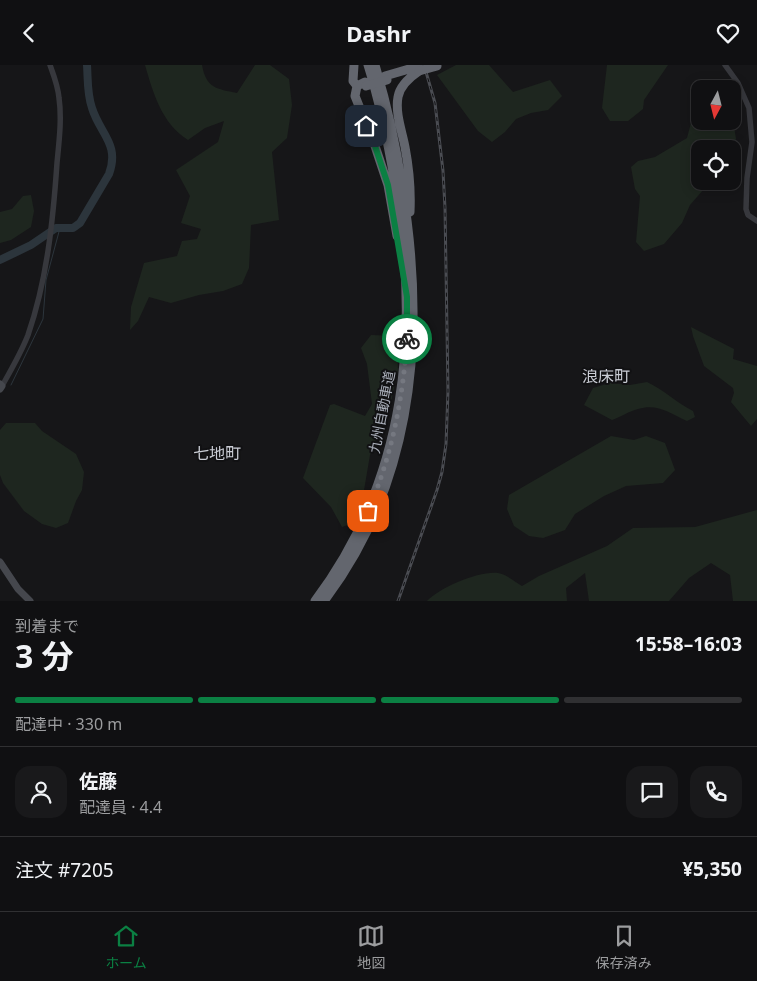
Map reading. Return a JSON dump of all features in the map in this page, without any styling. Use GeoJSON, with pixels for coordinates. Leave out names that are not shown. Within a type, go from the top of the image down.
{"type":"FeatureCollection","features":[{"type":"Feature","properties":{"kind":"highway"},"geometry":{"type":"LineString","coordinates":[[354,65],[353,81],[362,84],[420,67],[438,65]]}},
{"type":"Feature","properties":{"kind":"highway","name":"九州自動車道"},"geometry":{"type":"LineString","coordinates":[[315,601],[337,570],[354,540],[373,499],[390,448],[402,392],[407,339],[407,297],[402,238],[393,172],[381,113],[368,65]]}},
{"type":"Feature","properties":{"kind":"highway","name":"九州自動車道"},"geometry":{"type":"LineString","coordinates":[[324,601],[347,566],[369,526],[389,474],[404,421],[411,375],[414,297],[410,237],[397,154],[375,65]]}},
{"type":"Feature","properties":{"kind":"highway"},"geometry":{"type":"LineString","coordinates":[[402,72],[398,105],[411,196],[410,237]]}},
{"type":"Feature","properties":{"kind":"highway"},"geometry":{"type":"LineString","coordinates":[[362,84],[355,96],[378,152],[388,185],[407,297]]}},
{"type":"Feature","properties":{"kind":"main road"},"geometry":{"type":"LineString","coordinates":[[0,562],[18,589],[30,601]]}},
{"type":"Feature","properties":{"kind":"street"},"geometry":{"type":"LineString","coordinates":[[1,387],[28,334],[39,295],[50,239],[54,208],[60,100],[50,65]]}},
{"type":"Feature","properties":{"kind":"street"},"geometry":{"type":"LineString","coordinates":[[725,65],[738,83],[749,108],[752,142],[746,178],[746,209],[748,215],[757,221]]}},
{"type":"Feature","properties":{"kind":"shaded area"},"geometry":{"type":"Polygon","coordinates":[[[145,65],[202,65],[206,79],[213,86],[237,93],[255,65],[270,65],[289,79],[292,105],[287,138],[272,152],[279,220],[251,225],[249,268],[242,284],[223,291],[171,303],[149,297],[138,321],[130,330],[131,307],[144,263],[177,256],[182,241],[197,239],[201,229],[181,223],[190,196],[176,170],[218,142],[224,121],[205,128],[188,140],[165,117],[155,97],[145,65]]]}},
{"type":"Feature","properties":{"kind":"shaded area"},"geometry":{"type":"Polygon","coordinates":[[[456,65],[489,65],[513,92],[550,80],[562,96],[548,110],[531,113],[516,119],[505,132],[492,142],[478,131],[437,75],[456,65]]]}},
{"type":"Feature","properties":{"kind":"shaded area"},"geometry":{"type":"Polygon","coordinates":[[[607,65],[668,65],[644,100],[643,109],[628,121],[610,121],[602,108],[607,65]]]}},
{"type":"Feature","properties":{"kind":"shaded area"},"geometry":{"type":"Polygon","coordinates":[[[691,123],[691,130],[735,130],[736,139],[691,140],[691,190],[703,190],[690,205],[682,223],[664,244],[644,251],[636,242],[640,196],[635,189],[631,167],[638,161],[655,157],[687,138],[691,123]]]}},
{"type":"Feature","properties":{"kind":"shaded area"},"geometry":{"type":"Polygon","coordinates":[[[31,195],[34,211],[31,227],[11,240],[0,243],[0,212],[12,209],[23,196],[31,195]]]}},
{"type":"Feature","properties":{"kind":"shaded area"},"geometry":{"type":"Polygon","coordinates":[[[691,327],[734,349],[733,359],[757,366],[757,419],[751,426],[731,402],[734,393],[733,388],[704,366],[691,327]]]}},
{"type":"Feature","properties":{"kind":"shaded area"},"geometry":{"type":"Polygon","coordinates":[[[371,335],[397,336],[398,370],[387,420],[370,455],[359,510],[353,523],[342,527],[331,507],[303,478],[330,405],[334,404],[365,416],[372,404],[367,364],[361,348],[371,335]]]}},
{"type":"Feature","properties":{"kind":"shaded area"},"geometry":{"type":"Polygon","coordinates":[[[647,382],[693,411],[695,417],[687,421],[657,408],[645,407],[612,420],[584,405],[593,388],[610,383],[630,385],[647,382]]]}},
{"type":"Feature","properties":{"kind":"shaded area"},"geometry":{"type":"Polygon","coordinates":[[[6,423],[35,423],[42,431],[76,454],[84,472],[82,490],[68,523],[56,528],[42,524],[24,511],[3,483],[0,475],[0,430],[6,423]]]}},
{"type":"Feature","properties":{"kind":"shaded area"},"geometry":{"type":"Polygon","coordinates":[[[611,436],[634,440],[646,436],[665,443],[675,470],[663,483],[626,486],[604,496],[575,514],[565,530],[543,538],[529,536],[514,526],[507,509],[509,495],[611,436]]]}},
{"type":"Feature","properties":{"kind":"shaded area"},"geometry":{"type":"Polygon","coordinates":[[[757,510],[757,601],[733,601],[730,575],[711,563],[689,578],[669,601],[589,601],[585,573],[566,588],[567,601],[427,601],[450,585],[470,577],[490,573],[504,575],[522,586],[539,576],[607,546],[633,528],[695,527],[757,510]]]}},
{"type":"Feature","properties":{"kind":"waterway"},"geometry":{"type":"LineString","coordinates":[[0,260],[31,245],[56,228],[73,228],[80,223],[109,174],[112,164],[111,147],[95,117],[90,103],[87,65]]}},
{"type":"Feature","properties":{"kind":"waterway"},"geometry":{"type":"LineString","coordinates":[[11,385],[43,319],[46,280],[60,228]]}},
{"type":"Feature","properties":{"kind":"railway"},"geometry":{"type":"LineString","coordinates":[[398,601],[437,490],[446,444],[448,391],[443,171],[435,103],[424,65]]}},
{"type":"Feature","properties":{"kind":"way so far"},"geometry":{"type":"LineString","coordinates":[[368,511],[383,472],[397,420],[402,392],[407,339]]}},
{"type":"Feature","properties":{"kind":"district","name":"浪床町"},"geometry":{"type":"Point","coordinates":[606,376]}},
{"type":"Feature","properties":{"kind":"district","name":"七地町"},"geometry":{"type":"Point","coordinates":[217,453]}},
{"type":"Feature","properties":{"kind":"route"},"geometry":{"type":"LineString","coordinates":[[366,126],[388,185],[407,297],[407,339]]}}]}
